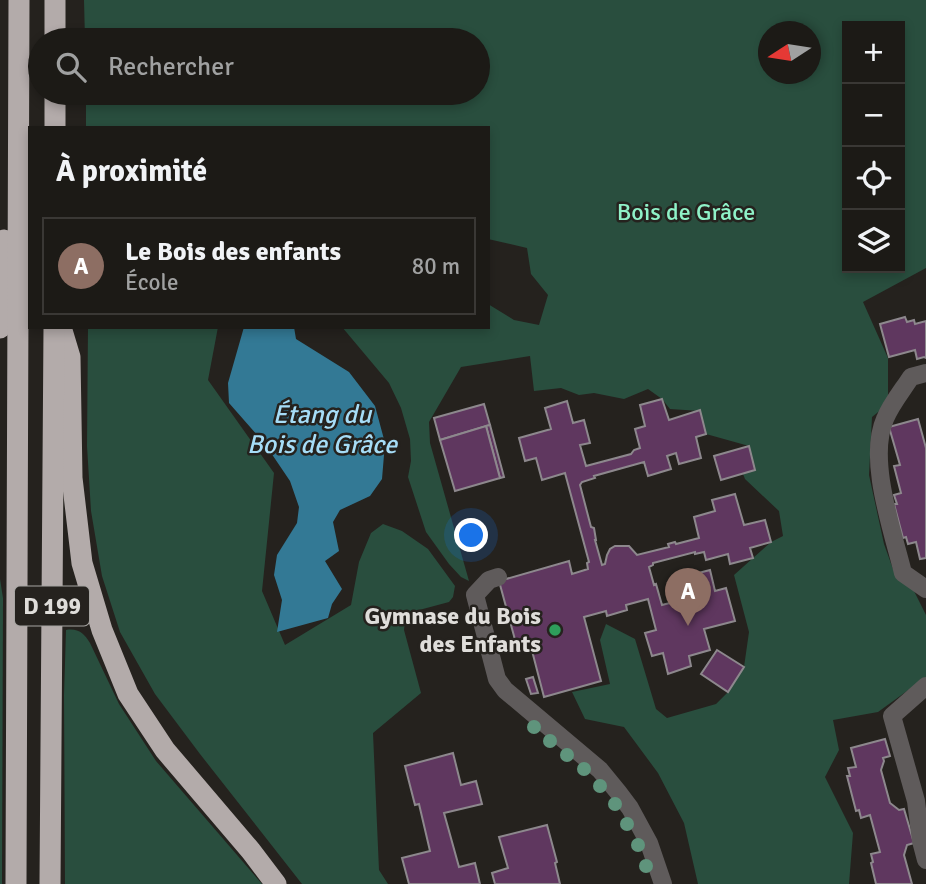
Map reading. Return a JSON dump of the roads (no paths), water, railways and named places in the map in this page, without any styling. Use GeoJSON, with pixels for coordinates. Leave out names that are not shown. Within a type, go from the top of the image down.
{"type":"FeatureCollection","features":[{"type":"Feature","properties":{"kind":"highway"},"geometry":{"type":"LineString","coordinates":[[0,328],[7,136],[17,0]]}},
{"type":"Feature","properties":{"kind":"highway","name":"D 199"},"geometry":{"type":"LineString","coordinates":[[16,884],[17,0]]}},
{"type":"Feature","properties":{"kind":"highway"},"geometry":{"type":"LineString","coordinates":[[55,0],[55,28]]}},
{"type":"Feature","properties":{"kind":"highway"},"geometry":{"type":"LineString","coordinates":[[55,105],[55,126]]}},
{"type":"Feature","properties":{"kind":"highway","name":"D 199"},"geometry":{"type":"LineString","coordinates":[[50,884],[54,329]]}},
{"type":"Feature","properties":{"kind":"highway"},"geometry":{"type":"LineString","coordinates":[[62,329],[70,357],[72,478],[82,563],[102,629],[128,694],[165,750],[276,884]]}},
{"type":"Feature","properties":{"kind":"street"},"geometry":{"type":"LineString","coordinates":[[918,375],[885,419],[880,463],[881,488],[903,573],[926,589]]}},
{"type":"Feature","properties":{"kind":"street"},"geometry":{"type":"LineString","coordinates":[[498,577],[489,580],[475,595],[501,694],[600,770],[641,826],[663,884]]}},
{"type":"Feature","properties":{"kind":"street"},"geometry":{"type":"LineString","coordinates":[[926,686],[892,716],[916,801],[926,860]]}},
{"type":"Feature","properties":{"kind":"water","name":"Étang du Bois de Grâce"},"geometry":{"type":"Polygon","coordinates":[[[243,329],[294,329],[296,339],[349,372],[375,406],[385,443],[382,479],[370,496],[340,510],[333,522],[339,551],[325,561],[342,589],[332,604],[328,618],[277,632],[282,600],[274,575],[277,555],[297,523],[299,507],[290,481],[265,444],[229,403],[228,383],[243,329]]]}},
{"type":"Feature","properties":{"kind":"place","name":"Le Bois des enfants"},"geometry":{"type":"Point","coordinates":[688,626]}},
{"type":"Feature","properties":{"kind":"place","name":"Gymnase du Bois des Enfants"},"geometry":{"type":"Point","coordinates":[555,630]}},
{"type":"Feature","properties":{"kind":"park label","name":"Bois de Grâce"},"geometry":{"type":"Point","coordinates":[686,212]}}]}
